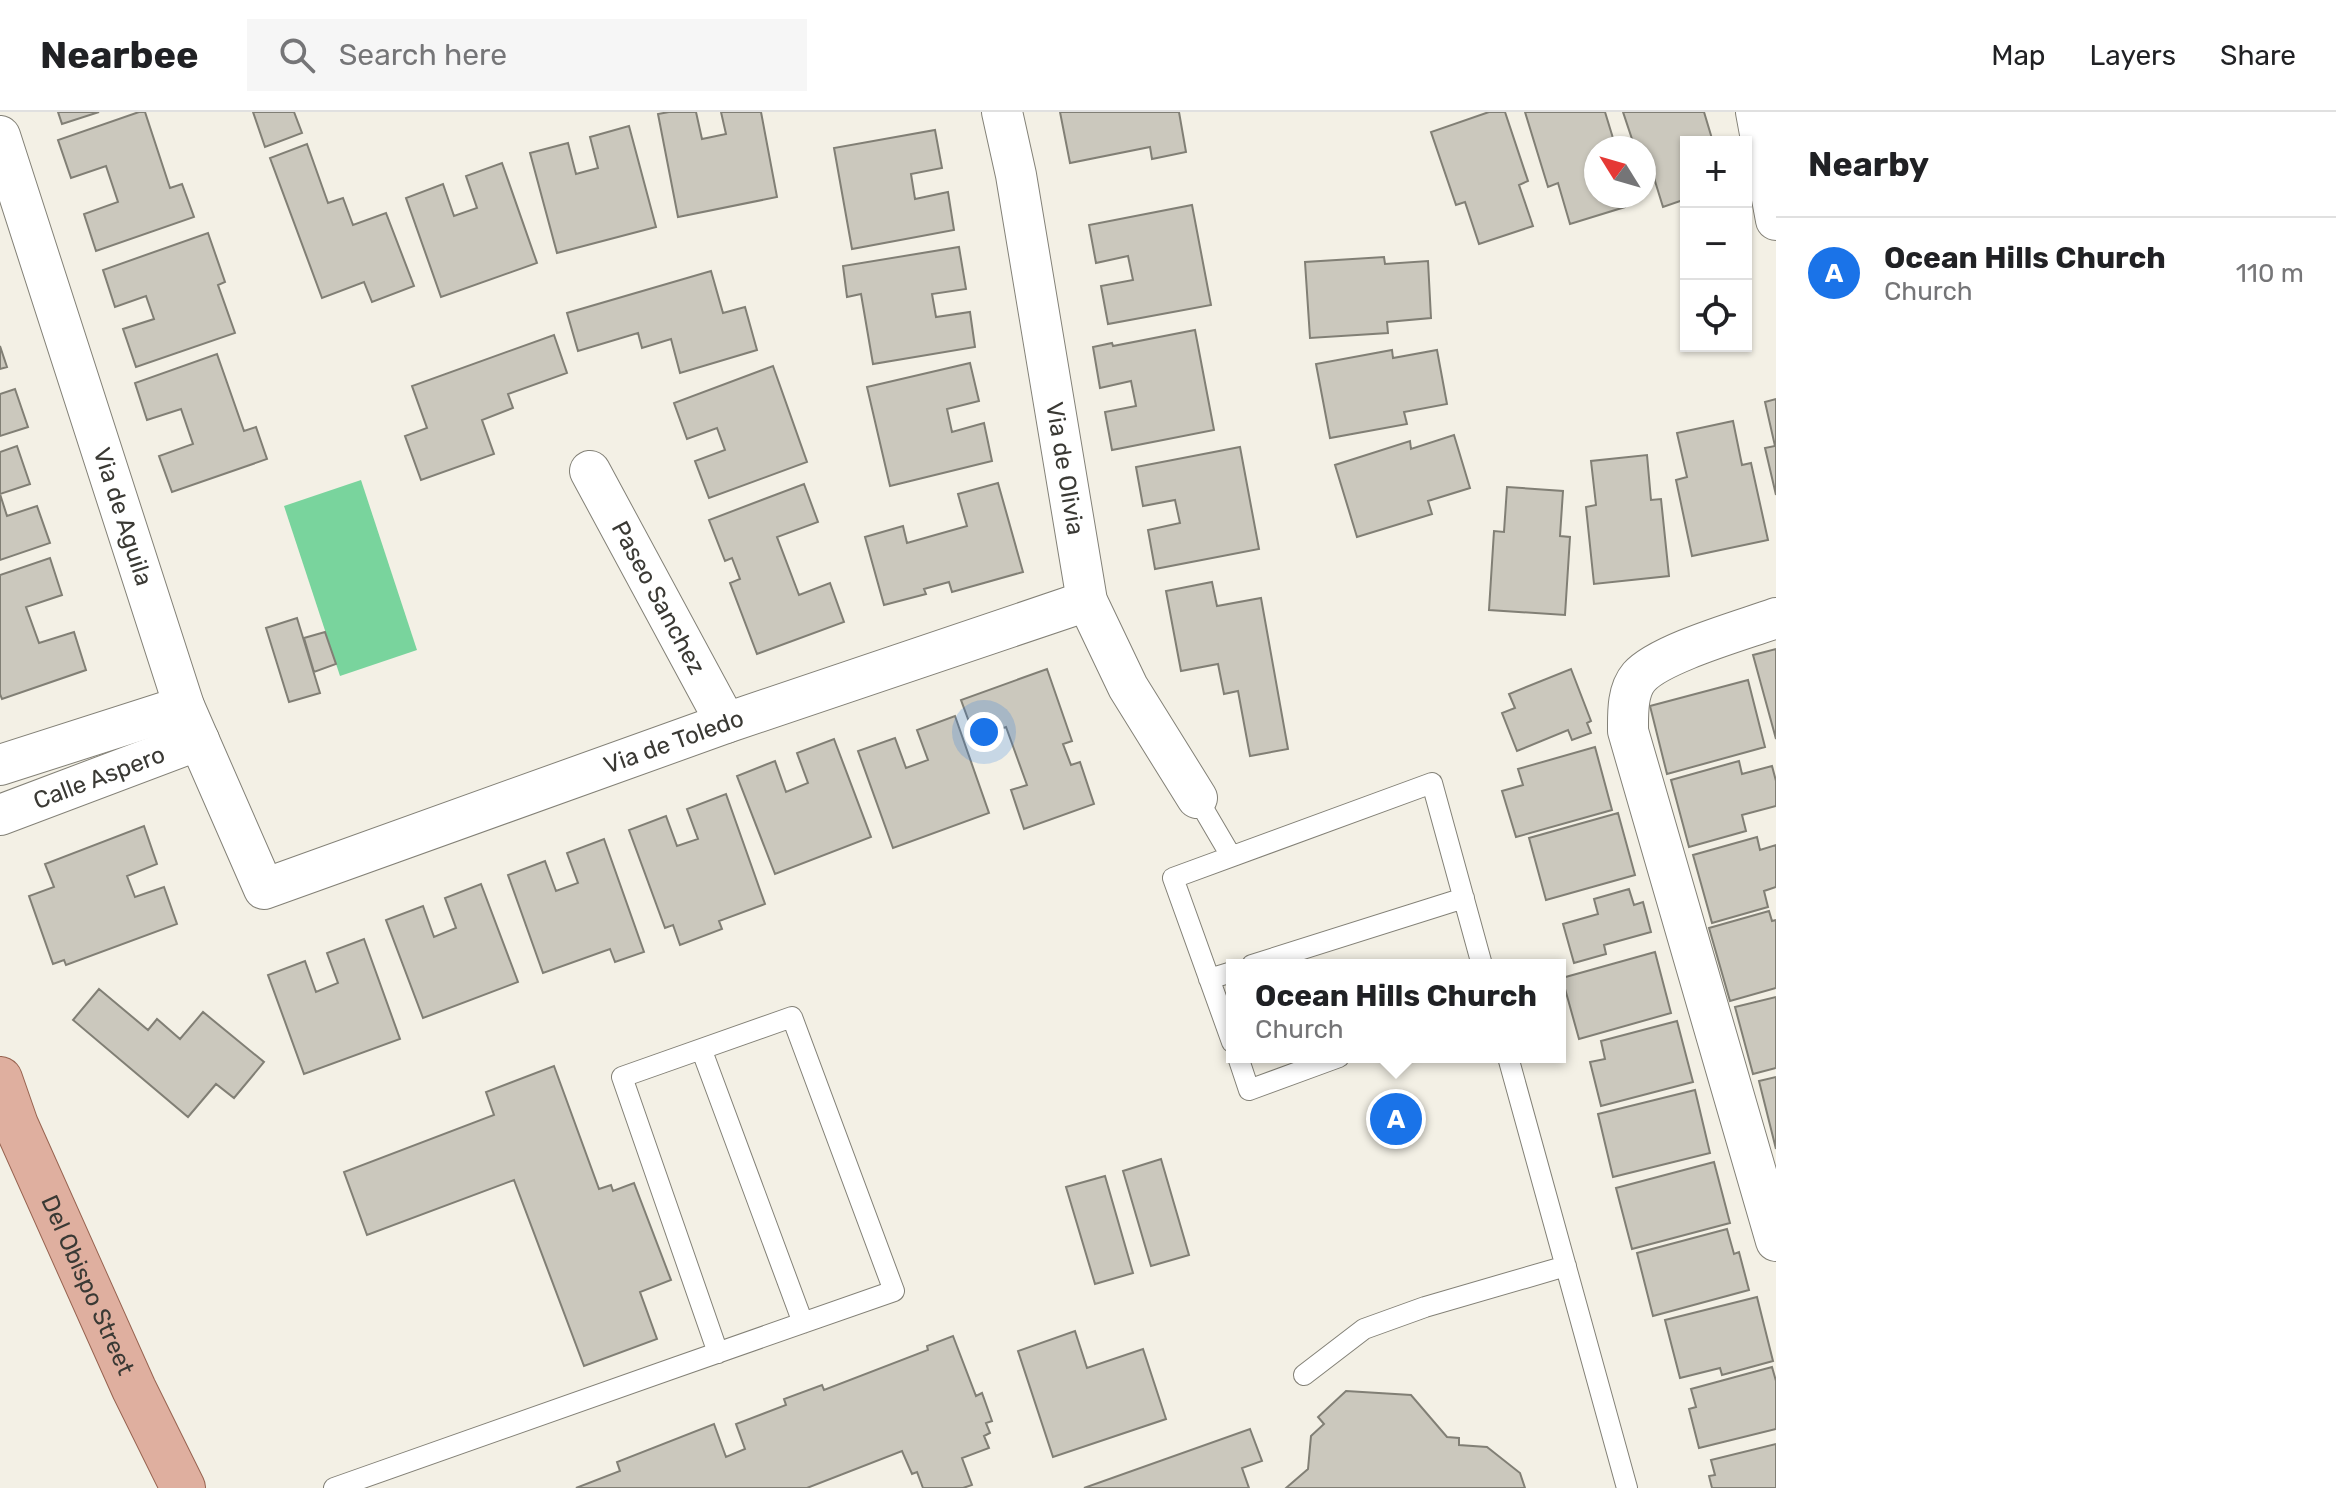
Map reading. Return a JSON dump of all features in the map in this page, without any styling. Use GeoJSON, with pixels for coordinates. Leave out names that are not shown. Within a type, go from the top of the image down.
{"type":"FeatureCollection","features":[{"type":"Feature","properties":{"kind":"main road","name":"Del Obispo Street"},"geometry":{"type":"LineString","coordinates":[[0,1079],[16,1125],[134,1389],[183,1488]]}},
{"type":"Feature","properties":{"kind":"street","name":"Via de Olivia"},"geometry":{"type":"LineString","coordinates":[[1002,112],[1016,175],[1087,601],[1128,687],[1197,798]]}},
{"type":"Feature","properties":{"kind":"street"},"geometry":{"type":"LineString","coordinates":[[1756,112],[1776,220]]}},
{"type":"Feature","properties":{"kind":"street","name":"Via de Aguila"},"geometry":{"type":"LineString","coordinates":[[0,136],[192,723],[264,889]]}},
{"type":"Feature","properties":{"kind":"street","name":"Paseo Sanchez"},"geometry":{"type":"LineString","coordinates":[[590,471],[726,723]]}},
{"type":"Feature","properties":{"kind":"street","name":"Via de Toledo"},"geometry":{"type":"LineString","coordinates":[[264,889],[726,723],[1087,601]]}},
{"type":"Feature","properties":{"kind":"street"},"geometry":{"type":"LineString","coordinates":[[1776,618],[1662,659],[1638,678],[1628,704],[1628,731],[1776,1241]]}},
{"type":"Feature","properties":{"kind":"street","name":"Calle Aspero"},"geometry":{"type":"LineString","coordinates":[[0,765],[192,723]]}},
{"type":"Feature","properties":{"kind":"street","name":"Calle Aspero"},"geometry":{"type":"LineString","coordinates":[[0,815],[192,723]]}},
{"type":"Feature","properties":{"kind":"lane"},"geometry":{"type":"LineString","coordinates":[[1226,1026],[1173,878],[1432,783],[1480,959]]}},
{"type":"Feature","properties":{"kind":"lane"},"geometry":{"type":"LineString","coordinates":[[1197,798],[1231,856]]}},
{"type":"Feature","properties":{"kind":"lane"},"geometry":{"type":"LineString","coordinates":[[1271,959],[1464,898]]}},
{"type":"Feature","properties":{"kind":"lane"},"geometry":{"type":"LineString","coordinates":[[1209,979],[1226,974]]}},
{"type":"Feature","properties":{"kind":"lane"},"geometry":{"type":"LineString","coordinates":[[334,1488],[718,1353],[894,1291],[792,1017],[622,1077],[718,1353]]}},
{"type":"Feature","properties":{"kind":"lane"},"geometry":{"type":"LineString","coordinates":[[702,1051],[803,1323]]}},
{"type":"Feature","properties":{"kind":"lane"},"geometry":{"type":"LineString","coordinates":[[1240,1063],[1249,1090],[1323,1063]]}},
{"type":"Feature","properties":{"kind":"lane"},"geometry":{"type":"LineString","coordinates":[[1510,1063],[1627,1488]]}},
{"type":"Feature","properties":{"kind":"lane"},"geometry":{"type":"LineString","coordinates":[[1304,1375],[1364,1329],[1425,1307],[1566,1266]]}},
{"type":"Feature","properties":{"kind":"green space"},"geometry":{"type":"Polygon","coordinates":[[[361,480],[417,650],[340,676],[284,506],[361,480]]]}},
{"type":"Feature","properties":{"kind":"building"},"geometry":{"type":"Polygon","coordinates":[[[58,112],[99,112],[62,124],[58,112]]]}},
{"type":"Feature","properties":{"kind":"building"},"geometry":{"type":"Polygon","coordinates":[[[145,112],[170,188],[182,184],[194,217],[96,251],[84,214],[118,202],[106,166],[71,178],[58,140],[145,112]]]}},
{"type":"Feature","properties":{"kind":"building"},"geometry":{"type":"Polygon","coordinates":[[[253,112],[294,112],[302,133],[265,147],[253,112]]]}},
{"type":"Feature","properties":{"kind":"building"},"geometry":{"type":"Polygon","coordinates":[[[696,112],[702,139],[726,134],[721,112],[761,112],[777,197],[678,217],[658,114],[696,112]]]}},
{"type":"Feature","properties":{"kind":"building"},"geometry":{"type":"Polygon","coordinates":[[[1060,112],[1179,112],[1186,152],[1152,159],[1150,147],[1070,163],[1060,112]]]}},
{"type":"Feature","properties":{"kind":"building"},"geometry":{"type":"Polygon","coordinates":[[[1489,112],[1505,112],[1528,181],[1519,185],[1533,226],[1479,244],[1465,202],[1456,205],[1431,132],[1489,112]]]}},
{"type":"Feature","properties":{"kind":"building"},"geometry":{"type":"Polygon","coordinates":[[[1525,112],[1605,112],[1612,136],[1584,136],[1584,208],[1622,208],[1570,224],[1558,183],[1548,187],[1525,112]]]}},
{"type":"Feature","properties":{"kind":"building"},"geometry":{"type":"Polygon","coordinates":[[[1623,112],[1704,112],[1711,136],[1680,136],[1680,201],[1663,207],[1656,184],[1656,136],[1631,136],[1623,112]]]}},
{"type":"Feature","properties":{"kind":"building"},"geometry":{"type":"Polygon","coordinates":[[[629,126],[656,227],[557,253],[530,153],[568,143],[576,174],[598,168],[590,137],[629,126]]]}},
{"type":"Feature","properties":{"kind":"building"},"geometry":{"type":"Polygon","coordinates":[[[935,130],[942,168],[911,174],[915,199],[948,192],[954,230],[852,249],[834,148],[935,130]]]}},
{"type":"Feature","properties":{"kind":"building"},"geometry":{"type":"Polygon","coordinates":[[[307,144],[328,203],[343,198],[353,225],[386,213],[414,286],[372,302],[364,282],[322,298],[270,158],[307,144]]]}},
{"type":"Feature","properties":{"kind":"building"},"geometry":{"type":"Polygon","coordinates":[[[502,163],[537,263],[441,297],[406,198],[443,184],[454,216],[477,208],[466,176],[502,163]]]}},
{"type":"Feature","properties":{"kind":"building"},"geometry":{"type":"Polygon","coordinates":[[[1192,205],[1211,305],[1108,324],[1101,286],[1133,280],[1128,256],[1096,263],[1089,225],[1192,205]]]}},
{"type":"Feature","properties":{"kind":"building"},"geometry":{"type":"Polygon","coordinates":[[[208,233],[225,282],[218,285],[235,333],[136,367],[123,329],[154,319],[146,296],[115,307],[103,270],[208,233]]]}},
{"type":"Feature","properties":{"kind":"building"},"geometry":{"type":"Polygon","coordinates":[[[959,247],[966,289],[932,294],[936,317],[970,312],[975,347],[873,364],[861,294],[847,297],[843,266],[959,247]]]}},
{"type":"Feature","properties":{"kind":"building"},"geometry":{"type":"Polygon","coordinates":[[[1384,257],[1385,264],[1428,261],[1431,318],[1387,322],[1388,333],[1310,338],[1305,262],[1384,257]]]}},
{"type":"Feature","properties":{"kind":"building"},"geometry":{"type":"Polygon","coordinates":[[[711,271],[723,313],[745,307],[757,350],[680,373],[671,339],[642,348],[638,333],[578,351],[567,313],[711,271]]]}},
{"type":"Feature","properties":{"kind":"building"},"geometry":{"type":"Polygon","coordinates":[[[1195,330],[1214,430],[1112,450],[1105,412],[1136,406],[1131,381],[1100,388],[1093,347],[1195,330]]]}},
{"type":"Feature","properties":{"kind":"building"},"geometry":{"type":"Polygon","coordinates":[[[554,335],[567,373],[508,394],[513,408],[482,420],[494,454],[421,480],[405,436],[427,428],[412,386],[554,335]]]}},
{"type":"Feature","properties":{"kind":"building"},"geometry":{"type":"Polygon","coordinates":[[[0,346],[7,367],[0,369],[0,346]]]}},
{"type":"Feature","properties":{"kind":"building"},"geometry":{"type":"Polygon","coordinates":[[[1392,350],[1393,358],[1437,350],[1447,404],[1404,412],[1407,424],[1330,438],[1316,364],[1392,350]]]}},
{"type":"Feature","properties":{"kind":"building"},"geometry":{"type":"Polygon","coordinates":[[[217,354],[244,431],[256,427],[267,459],[172,492],[159,456],[193,444],[181,409],[147,420],[135,383],[217,354]]]}},
{"type":"Feature","properties":{"kind":"building"},"geometry":{"type":"Polygon","coordinates":[[[970,363],[979,401],[947,409],[952,432],[984,423],[992,461],[890,486],[867,387],[970,363]]]}},
{"type":"Feature","properties":{"kind":"building"},"geometry":{"type":"Polygon","coordinates":[[[773,366],[807,462],[709,498],[695,461],[725,450],[717,428],[687,439],[674,403],[773,366]]]}},
{"type":"Feature","properties":{"kind":"building"},"geometry":{"type":"Polygon","coordinates":[[[15,389],[28,427],[0,436],[0,394],[15,389]]]}},
{"type":"Feature","properties":{"kind":"building"},"geometry":{"type":"Polygon","coordinates":[[[1776,399],[1776,495],[1765,448],[1775,446],[1765,402],[1776,399]]]}},
{"type":"Feature","properties":{"kind":"building"},"geometry":{"type":"Polygon","coordinates":[[[1733,421],[1742,465],[1751,463],[1768,540],[1692,556],[1676,480],[1687,477],[1677,433],[1733,421]]]}},
{"type":"Feature","properties":{"kind":"building"},"geometry":{"type":"Polygon","coordinates":[[[1454,435],[1470,488],[1428,501],[1432,514],[1357,537],[1335,465],[1410,441],[1411,449],[1454,435]]]}},
{"type":"Feature","properties":{"kind":"building"},"geometry":{"type":"Polygon","coordinates":[[[17,446],[30,484],[0,494],[0,452],[17,446]]]}},
{"type":"Feature","properties":{"kind":"building"},"geometry":{"type":"Polygon","coordinates":[[[1240,447],[1259,549],[1155,569],[1148,530],[1180,523],[1175,500],[1143,506],[1136,467],[1240,447]]]}},
{"type":"Feature","properties":{"kind":"building"},"geometry":{"type":"Polygon","coordinates":[[[1647,455],[1651,500],[1661,499],[1669,576],[1594,584],[1586,507],[1596,505],[1591,461],[1647,455]]]}},
{"type":"Feature","properties":{"kind":"building"},"geometry":{"type":"Polygon","coordinates":[[[998,483],[1023,572],[952,592],[949,582],[924,589],[926,594],[884,605],[865,537],[903,526],[907,543],[967,526],[958,494],[998,483]]]}},
{"type":"Feature","properties":{"kind":"building"},"geometry":{"type":"Polygon","coordinates":[[[804,484],[818,522],[777,537],[799,595],[830,583],[844,622],[757,654],[730,583],[740,579],[732,558],[725,561],[709,520],[804,484]]]}},
{"type":"Feature","properties":{"kind":"building"},"geometry":{"type":"Polygon","coordinates":[[[1507,487],[1563,491],[1560,536],[1570,537],[1565,615],[1489,610],[1494,531],[1504,532],[1507,487]]]}},
{"type":"Feature","properties":{"kind":"building"},"geometry":{"type":"Polygon","coordinates":[[[0,494],[7,516],[37,506],[50,543],[0,560],[0,494]]]}},
{"type":"Feature","properties":{"kind":"building"},"geometry":{"type":"Polygon","coordinates":[[[50,558],[62,595],[26,607],[39,643],[74,632],[86,670],[2,699],[0,575],[50,558]]]}},
{"type":"Feature","properties":{"kind":"building"},"geometry":{"type":"Polygon","coordinates":[[[1212,582],[1217,606],[1261,598],[1288,749],[1250,756],[1238,691],[1224,694],[1218,664],[1181,671],[1166,591],[1212,582]]]}},
{"type":"Feature","properties":{"kind":"building"},"geometry":{"type":"Polygon","coordinates":[[[297,618],[320,693],[289,702],[266,628],[297,618]]]}},
{"type":"Feature","properties":{"kind":"building"},"geometry":{"type":"Polygon","coordinates":[[[325,632],[336,664],[314,672],[304,638],[325,632]]]}},
{"type":"Feature","properties":{"kind":"building"},"geometry":{"type":"Polygon","coordinates":[[[1776,649],[1776,739],[1753,655],[1776,649]]]}},
{"type":"Feature","properties":{"kind":"building"},"geometry":{"type":"Polygon","coordinates":[[[1047,669],[1072,741],[1063,744],[1071,765],[1080,762],[1094,804],[1024,829],[1011,790],[1027,785],[1006,727],[975,738],[961,700],[1047,669]]]}},
{"type":"Feature","properties":{"kind":"building"},"geometry":{"type":"Polygon","coordinates":[[[1571,669],[1591,721],[1587,723],[1591,733],[1572,740],[1568,730],[1517,751],[1502,713],[1515,708],[1509,694],[1571,669]]]}},
{"type":"Feature","properties":{"kind":"building"},"geometry":{"type":"Polygon","coordinates":[[[1748,680],[1765,747],[1667,774],[1650,706],[1748,680]]]}},
{"type":"Feature","properties":{"kind":"building"},"geometry":{"type":"Polygon","coordinates":[[[955,716],[989,813],[893,848],[858,751],[895,738],[906,768],[928,760],[917,730],[955,716]]]}},
{"type":"Feature","properties":{"kind":"building"},"geometry":{"type":"Polygon","coordinates":[[[834,739],[871,837],[775,874],[737,776],[775,761],[786,792],[808,783],[797,753],[834,739]]]}},
{"type":"Feature","properties":{"kind":"building"},"geometry":{"type":"Polygon","coordinates":[[[1595,747],[1612,810],[1516,837],[1502,791],[1523,785],[1518,769],[1595,747]]]}},
{"type":"Feature","properties":{"kind":"building"},"geometry":{"type":"Polygon","coordinates":[[[1739,761],[1742,774],[1772,766],[1776,781],[1776,806],[1742,815],[1746,831],[1689,847],[1671,780],[1739,761]]]}},
{"type":"Feature","properties":{"kind":"building"},"geometry":{"type":"Polygon","coordinates":[[[726,794],[765,904],[719,921],[722,929],[680,945],[673,925],[665,928],[629,830],[666,816],[677,846],[698,839],[687,809],[726,794]]]}},
{"type":"Feature","properties":{"kind":"building"},"geometry":{"type":"Polygon","coordinates":[[[1618,813],[1635,875],[1546,900],[1529,838],[1618,813]]]}},
{"type":"Feature","properties":{"kind":"building"},"geometry":{"type":"Polygon","coordinates":[[[144,826],[157,864],[127,876],[135,897],[164,887],[177,924],[66,965],[64,960],[53,964],[29,896],[54,887],[45,864],[144,826]]]}},
{"type":"Feature","properties":{"kind":"building"},"geometry":{"type":"Polygon","coordinates":[[[1757,837],[1760,850],[1776,845],[1776,887],[1764,891],[1768,907],[1712,923],[1693,855],[1757,837]]]}},
{"type":"Feature","properties":{"kind":"building"},"geometry":{"type":"Polygon","coordinates":[[[604,839],[644,952],[615,962],[610,949],[543,973],[508,875],[545,861],[556,891],[578,883],[567,853],[604,839]]]}},
{"type":"Feature","properties":{"kind":"building"},"geometry":{"type":"Polygon","coordinates":[[[481,884],[518,982],[423,1018],[386,920],[423,906],[434,937],[456,928],[445,898],[481,884]]]}},
{"type":"Feature","properties":{"kind":"building"},"geometry":{"type":"Polygon","coordinates":[[[1629,889],[1634,905],[1643,902],[1651,932],[1604,945],[1606,954],[1574,963],[1563,924],[1598,914],[1594,899],[1629,889]]]}},
{"type":"Feature","properties":{"kind":"building"},"geometry":{"type":"Polygon","coordinates":[[[1769,911],[1772,921],[1776,920],[1776,988],[1730,1001],[1709,928],[1769,911]]]}},
{"type":"Feature","properties":{"kind":"building"},"geometry":{"type":"Polygon","coordinates":[[[364,939],[400,1039],[304,1074],[268,975],[305,961],[316,992],[338,983],[327,953],[364,939]]]}},
{"type":"Feature","properties":{"kind":"building"},"geometry":{"type":"Polygon","coordinates":[[[1655,952],[1671,1013],[1579,1039],[1566,992],[1566,977],[1655,952]]]}},
{"type":"Feature","properties":{"kind":"building"},"geometry":{"type":"Polygon","coordinates":[[[99,989],[148,1030],[157,1019],[180,1039],[203,1012],[264,1062],[234,1098],[216,1084],[188,1117],[73,1020],[99,989]]]}},
{"type":"Feature","properties":{"kind":"building"},"geometry":{"type":"Polygon","coordinates":[[[1776,997],[1776,1068],[1753,1074],[1735,1007],[1776,997]]]}},
{"type":"Feature","properties":{"kind":"building"},"geometry":{"type":"Polygon","coordinates":[[[1677,1021],[1693,1082],[1601,1106],[1590,1062],[1605,1059],[1601,1041],[1677,1021]]]}},
{"type":"Feature","properties":{"kind":"building"},"geometry":{"type":"Polygon","coordinates":[[[554,1066],[599,1189],[611,1185],[613,1191],[634,1183],[671,1280],[640,1292],[657,1339],[584,1366],[514,1180],[367,1235],[344,1172],[494,1115],[486,1092],[554,1066]]]}},
{"type":"Feature","properties":{"kind":"building"},"geometry":{"type":"Polygon","coordinates":[[[1776,1077],[1776,1149],[1759,1081],[1776,1077]]]}},
{"type":"Feature","properties":{"kind":"building"},"geometry":{"type":"Polygon","coordinates":[[[1695,1090],[1710,1153],[1613,1177],[1598,1114],[1695,1090]]]}},
{"type":"Feature","properties":{"kind":"building"},"geometry":{"type":"Polygon","coordinates":[[[1161,1159],[1189,1255],[1151,1266],[1123,1171],[1161,1159]]]}},
{"type":"Feature","properties":{"kind":"building"},"geometry":{"type":"Polygon","coordinates":[[[1714,1162],[1730,1223],[1632,1249],[1616,1188],[1714,1162]]]}},
{"type":"Feature","properties":{"kind":"building"},"geometry":{"type":"Polygon","coordinates":[[[1105,1176],[1133,1273],[1095,1284],[1066,1187],[1105,1176]]]}},
{"type":"Feature","properties":{"kind":"building"},"geometry":{"type":"Polygon","coordinates":[[[1727,1229],[1734,1254],[1739,1252],[1749,1290],[1653,1316],[1637,1253],[1727,1229]]]}},
{"type":"Feature","properties":{"kind":"building"},"geometry":{"type":"Polygon","coordinates":[[[1757,1297],[1773,1361],[1722,1375],[1720,1368],[1680,1378],[1665,1320],[1757,1297]]]}},
{"type":"Feature","properties":{"kind":"building"},"geometry":{"type":"Polygon","coordinates":[[[1075,1331],[1087,1368],[1143,1349],[1166,1419],[1053,1457],[1018,1351],[1075,1331]]]}},
{"type":"Feature","properties":{"kind":"building"},"geometry":{"type":"Polygon","coordinates":[[[953,1336],[976,1396],[982,1393],[992,1421],[986,1423],[990,1433],[984,1436],[989,1448],[962,1458],[972,1485],[963,1488],[923,1488],[917,1472],[912,1474],[902,1451],[807,1488],[576,1488],[620,1471],[617,1462],[714,1424],[726,1457],[745,1449],[736,1424],[786,1405],[784,1399],[822,1385],[824,1390],[928,1350],[927,1346],[953,1336]]]}},
{"type":"Feature","properties":{"kind":"building"},"geometry":{"type":"Polygon","coordinates":[[[1772,1367],[1776,1381],[1776,1429],[1699,1448],[1689,1409],[1696,1407],[1691,1389],[1772,1367]]]}},
{"type":"Feature","properties":{"kind":"building"},"geometry":{"type":"Polygon","coordinates":[[[1346,1391],[1411,1395],[1447,1437],[1459,1438],[1459,1445],[1487,1447],[1520,1473],[1525,1488],[1286,1488],[1308,1469],[1311,1436],[1324,1424],[1318,1417],[1346,1391]]]}},
{"type":"Feature","properties":{"kind":"building"},"geometry":{"type":"Polygon","coordinates":[[[1250,1429],[1262,1461],[1242,1468],[1249,1488],[1084,1488],[1250,1429]]]}},
{"type":"Feature","properties":{"kind":"building"},"geometry":{"type":"Polygon","coordinates":[[[1776,1444],[1776,1488],[1712,1488],[1709,1476],[1715,1475],[1711,1460],[1776,1444]]]}},
{"type":"Feature","properties":{"kind":"place","name":"Ocean Hills Church"},"geometry":{"type":"Point","coordinates":[1396,1119]}}]}
